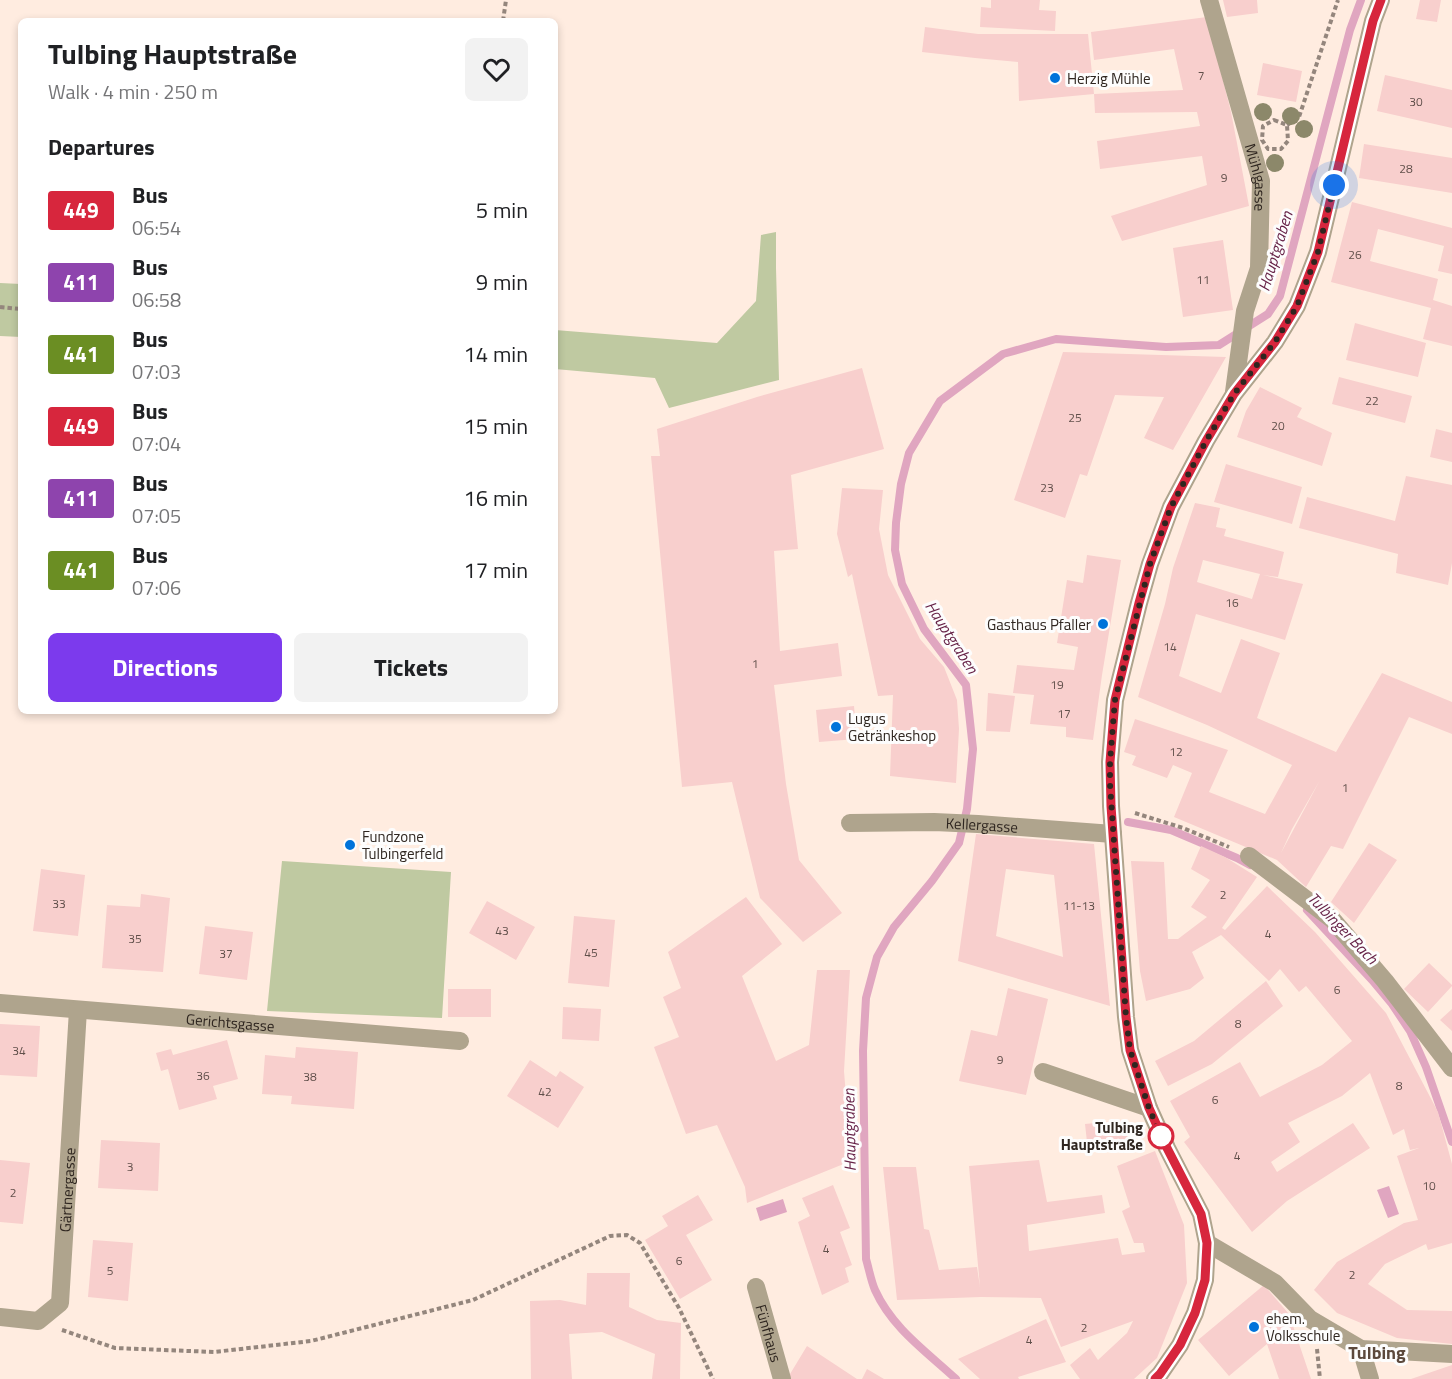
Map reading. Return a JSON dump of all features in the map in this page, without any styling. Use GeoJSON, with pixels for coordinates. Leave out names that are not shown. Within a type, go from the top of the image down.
{"type":"FeatureCollection","features":[{"type":"Feature","properties":{"kind":"street","name":"Mühlgasse"},"geometry":{"type":"LineString","coordinates":[[1209,0],[1261,181],[1259,268],[1245,311],[1234,394]]}},
{"type":"Feature","properties":{"kind":"street"},"geometry":{"type":"LineString","coordinates":[[1158,1377],[1180,1345],[1195,1313],[1205,1280],[1207,1243],[1201,1214],[1149,1108],[1130,1050],[1111,806],[1110,762],[1115,700],[1150,564],[1171,507],[1234,394],[1275,342],[1297,306],[1318,252],[1373,21],[1381,0]]}},
{"type":"Feature","properties":{"kind":"street","name":"Kellergasse"},"geometry":{"type":"LineString","coordinates":[[850,823],[934,822],[1113,834]]}},
{"type":"Feature","properties":{"kind":"street"},"geometry":{"type":"LineString","coordinates":[[1249,856],[1332,919],[1385,981],[1452,1068]]}},
{"type":"Feature","properties":{"kind":"street","name":"Gerichtsgasse"},"geometry":{"type":"LineString","coordinates":[[0,1003],[460,1041]]}},
{"type":"Feature","properties":{"kind":"street","name":"Gärtnergasse"},"geometry":{"type":"LineString","coordinates":[[38,1321],[60,1303],[78,1010]]}},
{"type":"Feature","properties":{"kind":"street"},"geometry":{"type":"LineString","coordinates":[[1043,1072],[1149,1108]]}},
{"type":"Feature","properties":{"kind":"street"},"geometry":{"type":"LineString","coordinates":[[1207,1243],[1275,1283],[1310,1319],[1361,1350],[1452,1354]]}},
{"type":"Feature","properties":{"kind":"street","name":"Fünfhaus"},"geometry":{"type":"LineString","coordinates":[[756,1287],[782,1379]]}},
{"type":"Feature","properties":{"kind":"street"},"geometry":{"type":"LineString","coordinates":[[0,1317],[38,1321]]}},
{"type":"Feature","properties":{"kind":"street"},"geometry":{"type":"LineString","coordinates":[[1361,1350],[1370,1379]]}},
{"type":"Feature","properties":{"kind":"path"},"geometry":{"type":"LineString","coordinates":[[503,18],[506,0]]}},
{"type":"Feature","properties":{"kind":"path"},"geometry":{"type":"LineString","coordinates":[[1262,140],[1268,149],[1281,149],[1288,141],[1287,125],[1299,117],[1338,0]]}},
{"type":"Feature","properties":{"kind":"path"},"geometry":{"type":"LineString","coordinates":[[1281,216],[1294,219]]}},
{"type":"Feature","properties":{"kind":"path"},"geometry":{"type":"LineString","coordinates":[[0,308],[18,309]]}},
{"type":"Feature","properties":{"kind":"path"},"geometry":{"type":"LineString","coordinates":[[1111,806],[1183,828],[1249,856]]}},
{"type":"Feature","properties":{"kind":"path"},"geometry":{"type":"LineString","coordinates":[[38,1321],[115,1348],[214,1352],[311,1341],[473,1300],[610,1236],[627,1235],[640,1243],[679,1308],[713,1379]]}},
{"type":"Feature","properties":{"kind":"path"},"geometry":{"type":"LineString","coordinates":[[1317,1346],[1320,1379]]}},
{"type":"Feature","properties":{"kind":"green space"},"geometry":{"type":"Polygon","coordinates":[[[776,232],[779,380],[669,408],[655,378],[558,369],[558,330],[717,343],[756,301],[761,235],[776,232]]]}},
{"type":"Feature","properties":{"kind":"green space"},"geometry":{"type":"Polygon","coordinates":[[[0,283],[18,284],[18,337],[0,336],[0,283]]]}},
{"type":"Feature","properties":{"kind":"green space"},"geometry":{"type":"Polygon","coordinates":[[[282,861],[451,872],[442,1018],[267,1011],[282,861]]]}},
{"type":"Feature","properties":{"kind":"shaded area"},"geometry":{"type":"Polygon","coordinates":[[[1389,1186],[1399,1214],[1388,1218],[1377,1190],[1389,1186]]]}},
{"type":"Feature","properties":{"kind":"shaded area"},"geometry":{"type":"Polygon","coordinates":[[[783,1199],[787,1212],[760,1221],[756,1208],[783,1199]]]}},
{"type":"Feature","properties":{"kind":"building"},"geometry":{"type":"Polygon","coordinates":[[[991,0],[1040,0],[1039,10],[1056,11],[1055,31],[980,27],[981,7],[991,8],[991,0]]]}},
{"type":"Feature","properties":{"kind":"building"},"geometry":{"type":"Polygon","coordinates":[[[1223,0],[1257,0],[1258,13],[1227,17],[1223,0]]]}},
{"type":"Feature","properties":{"kind":"building"},"geometry":{"type":"Polygon","coordinates":[[[1420,0],[1441,0],[1437,22],[1416,19],[1420,0]]]}},
{"type":"Feature","properties":{"kind":"building"},"geometry":{"type":"Polygon","coordinates":[[[1207,17],[1231,112],[1249,206],[1122,241],[1111,216],[1207,185],[1202,156],[1100,169],[1097,141],[1200,126],[1197,112],[1095,113],[1094,94],[1183,90],[1174,49],[1094,60],[1091,32],[1207,17]]]}},
{"type":"Feature","properties":{"kind":"building","name":"Herzig Mühle"},"geometry":{"type":"Polygon","coordinates":[[[925,27],[978,34],[1088,34],[1094,94],[1019,101],[1018,62],[922,52],[925,27]]]}},
{"type":"Feature","properties":{"kind":"building"},"geometry":{"type":"Polygon","coordinates":[[[1263,63],[1302,71],[1296,102],[1257,95],[1263,63]]]}},
{"type":"Feature","properties":{"kind":"building"},"geometry":{"type":"Polygon","coordinates":[[[1385,75],[1452,90],[1452,128],[1377,111],[1385,75]]]}},
{"type":"Feature","properties":{"kind":"building"},"geometry":{"type":"Polygon","coordinates":[[[1364,144],[1452,158],[1452,193],[1359,178],[1364,144]]]}},
{"type":"Feature","properties":{"kind":"building"},"geometry":{"type":"Polygon","coordinates":[[[1352,202],[1452,228],[1452,274],[1438,271],[1444,246],[1378,229],[1370,261],[1438,279],[1433,300],[1452,306],[1452,346],[1423,339],[1431,308],[1331,282],[1352,202]]]}},
{"type":"Feature","properties":{"kind":"building"},"geometry":{"type":"Polygon","coordinates":[[[1223,240],[1233,310],[1183,317],[1173,248],[1223,240]]]}},
{"type":"Feature","properties":{"kind":"building"},"geometry":{"type":"Polygon","coordinates":[[[1355,323],[1426,343],[1418,377],[1346,360],[1355,323]]]}},
{"type":"Feature","properties":{"kind":"building"},"geometry":{"type":"Polygon","coordinates":[[[1063,352],[1226,357],[1173,450],[1144,438],[1164,397],[1115,395],[1087,476],[1080,474],[1065,518],[1014,500],[1063,352]]]}},
{"type":"Feature","properties":{"kind":"building"},"geometry":{"type":"Polygon","coordinates":[[[862,368],[884,449],[791,475],[798,549],[774,551],[780,651],[838,643],[842,676],[774,685],[786,784],[799,860],[842,913],[803,942],[760,898],[732,782],[682,787],[651,456],[660,456],[657,429],[757,397],[862,368]]]}},
{"type":"Feature","properties":{"kind":"building"},"geometry":{"type":"Polygon","coordinates":[[[1339,377],[1412,396],[1405,423],[1332,404],[1339,377]]]}},
{"type":"Feature","properties":{"kind":"building"},"geometry":{"type":"Polygon","coordinates":[[[1260,387],[1302,408],[1297,417],[1332,433],[1322,466],[1237,437],[1246,411],[1260,387]]]}},
{"type":"Feature","properties":{"kind":"building"},"geometry":{"type":"Polygon","coordinates":[[[1436,429],[1452,433],[1452,462],[1430,457],[1436,429]]]}},
{"type":"Feature","properties":{"kind":"building"},"geometry":{"type":"Polygon","coordinates":[[[1226,464],[1302,487],[1292,524],[1214,502],[1226,464]]]}},
{"type":"Feature","properties":{"kind":"building"},"geometry":{"type":"Polygon","coordinates":[[[1406,476],[1452,485],[1452,563],[1448,585],[1396,573],[1398,554],[1299,528],[1307,497],[1395,521],[1406,476]]]}},
{"type":"Feature","properties":{"kind":"building"},"geometry":{"type":"Polygon","coordinates":[[[842,488],[883,490],[879,529],[888,575],[920,639],[944,667],[957,700],[959,729],[956,783],[890,776],[893,695],[878,696],[852,574],[848,577],[837,534],[842,488]]]}},
{"type":"Feature","properties":{"kind":"building"},"geometry":{"type":"Polygon","coordinates":[[[1195,503],[1220,508],[1216,527],[1226,529],[1224,536],[1284,552],[1278,577],[1263,575],[1303,584],[1285,640],[1196,614],[1179,676],[1221,693],[1241,639],[1280,653],[1257,718],[1336,752],[1382,673],[1452,702],[1452,734],[1409,717],[1343,849],[1331,846],[1306,887],[1277,860],[1174,817],[1192,773],[1173,765],[1167,778],[1132,765],[1136,756],[1124,752],[1135,719],[1228,750],[1209,792],[1265,814],[1292,765],[1207,725],[1138,697],[1173,568],[1195,503]],[[1203,560],[1197,582],[1252,599],[1260,574],[1203,560]],[[1320,780],[1292,829],[1281,853],[1320,780]]]}},
{"type":"Feature","properties":{"kind":"building"},"geometry":{"type":"Polygon","coordinates":[[[1087,555],[1121,560],[1093,740],[1066,737],[1066,727],[1030,724],[1034,695],[1013,693],[1017,665],[1074,670],[1078,647],[1057,643],[1067,580],[1083,583],[1087,555]]]}},
{"type":"Feature","properties":{"kind":"building"},"geometry":{"type":"Polygon","coordinates":[[[988,693],[1015,696],[1010,732],[986,731],[988,693]]]}},
{"type":"Feature","properties":{"kind":"building"},"geometry":{"type":"Polygon","coordinates":[[[854,706],[857,739],[819,742],[816,710],[854,706]]]}},
{"type":"Feature","properties":{"kind":"building"},"geometry":{"type":"Polygon","coordinates":[[[976,834],[1094,844],[1110,1006],[958,961],[976,834]],[[1006,869],[996,936],[1063,957],[1054,875],[1006,869]]]}},
{"type":"Feature","properties":{"kind":"building"},"geometry":{"type":"Polygon","coordinates":[[[1369,843],[1397,860],[1354,923],[1331,902],[1369,843]]]}},
{"type":"Feature","properties":{"kind":"building"},"geometry":{"type":"Polygon","coordinates":[[[1201,846],[1225,857],[1257,877],[1222,928],[1225,930],[1267,886],[1315,932],[1386,1013],[1438,1112],[1452,1164],[1452,1243],[1428,1250],[1426,1244],[1385,1264],[1368,1284],[1407,1310],[1452,1311],[1452,1344],[1397,1338],[1337,1313],[1314,1290],[1337,1262],[1404,1223],[1418,1220],[1397,1156],[1419,1148],[1410,1150],[1404,1129],[1393,1135],[1370,1073],[1342,1096],[1288,1123],[1300,1142],[1271,1162],[1277,1172],[1353,1123],[1370,1148],[1287,1201],[1252,1232],[1184,1142],[1190,1137],[1170,1101],[1240,1062],[1260,1097],[1322,1065],[1352,1041],[1306,986],[1299,992],[1280,969],[1269,981],[1221,935],[1192,952],[1204,978],[1190,989],[1146,1001],[1140,971],[1131,861],[1164,862],[1168,939],[1178,939],[1207,917],[1191,907],[1210,880],[1191,869],[1201,846]]]}},
{"type":"Feature","properties":{"kind":"building"},"geometry":{"type":"Polygon","coordinates":[[[41,869],[85,875],[78,936],[33,931],[41,869]]]}},
{"type":"Feature","properties":{"kind":"building"},"geometry":{"type":"Polygon","coordinates":[[[141,894],[170,898],[163,972],[102,968],[107,905],[140,907],[141,894]]]}},
{"type":"Feature","properties":{"kind":"building"},"geometry":{"type":"Polygon","coordinates":[[[746,897],[782,944],[742,976],[776,1061],[809,1045],[817,970],[850,970],[844,1071],[851,1161],[747,1203],[745,1187],[717,1125],[686,1134],[654,1047],[679,1037],[663,997],[681,988],[668,952],[746,897]]]}},
{"type":"Feature","properties":{"kind":"building"},"geometry":{"type":"Polygon","coordinates":[[[487,901],[535,927],[516,960],[469,933],[487,901]]]}},
{"type":"Feature","properties":{"kind":"building"},"geometry":{"type":"Polygon","coordinates":[[[574,916],[615,920],[609,987],[568,983],[574,916]]]}},
{"type":"Feature","properties":{"kind":"building"},"geometry":{"type":"Polygon","coordinates":[[[205,926],[253,932],[247,980],[199,974],[205,926]]]}},
{"type":"Feature","properties":{"kind":"building"},"geometry":{"type":"Polygon","coordinates":[[[1429,963],[1452,986],[1428,1012],[1404,989],[1429,963]]]}},
{"type":"Feature","properties":{"kind":"building"},"geometry":{"type":"Polygon","coordinates":[[[1266,981],[1283,1006],[1212,1064],[1168,1086],[1155,1061],[1194,1041],[1266,981]]]}},
{"type":"Feature","properties":{"kind":"building"},"geometry":{"type":"Polygon","coordinates":[[[1008,988],[1048,999],[1026,1095],[959,1081],[971,1030],[997,1036],[1008,988]]]}},
{"type":"Feature","properties":{"kind":"building"},"geometry":{"type":"Polygon","coordinates":[[[448,989],[491,989],[491,1017],[448,1017],[448,989]]]}},
{"type":"Feature","properties":{"kind":"building"},"geometry":{"type":"Polygon","coordinates":[[[563,1007],[601,1009],[599,1041],[562,1039],[563,1007]]]}},
{"type":"Feature","properties":{"kind":"building"},"geometry":{"type":"Polygon","coordinates":[[[1452,1009],[1452,1031],[1440,1020],[1452,1009]]]}},
{"type":"Feature","properties":{"kind":"building"},"geometry":{"type":"Polygon","coordinates":[[[0,1024],[40,1026],[37,1077],[0,1075],[0,1024]]]}},
{"type":"Feature","properties":{"kind":"building"},"geometry":{"type":"Polygon","coordinates":[[[227,1040],[238,1079],[213,1086],[217,1099],[179,1110],[168,1069],[161,1071],[156,1053],[171,1049],[173,1055],[227,1040]]]}},
{"type":"Feature","properties":{"kind":"building"},"geometry":{"type":"Polygon","coordinates":[[[296,1047],[358,1052],[354,1109],[291,1104],[292,1096],[262,1094],[265,1055],[295,1058],[296,1047]]]}},
{"type":"Feature","properties":{"kind":"building"},"geometry":{"type":"Polygon","coordinates":[[[530,1060],[556,1077],[560,1071],[584,1087],[558,1128],[507,1096],[530,1060]]]}},
{"type":"Feature","properties":{"kind":"building"},"geometry":{"type":"Polygon","coordinates":[[[1126,1120],[1129,1147],[1088,1151],[1085,1124],[1126,1120]]]}},
{"type":"Feature","properties":{"kind":"building"},"geometry":{"type":"Polygon","coordinates":[[[101,1140],[160,1143],[158,1191],[98,1188],[101,1140]]]}},
{"type":"Feature","properties":{"kind":"building"},"geometry":{"type":"Polygon","coordinates":[[[1155,1151],[1184,1225],[1187,1283],[1157,1358],[1134,1379],[1080,1379],[1070,1365],[1090,1348],[1098,1360],[1127,1333],[1133,1321],[1061,1347],[1041,1298],[981,1297],[897,1300],[883,1167],[916,1167],[924,1229],[929,1230],[939,1270],[977,1267],[980,1287],[969,1166],[1039,1160],[1047,1202],[1102,1195],[1105,1213],[1027,1225],[1029,1251],[1118,1238],[1122,1255],[1145,1252],[1143,1243],[1134,1243],[1122,1211],[1130,1207],[1117,1166],[1155,1151]]]}},
{"type":"Feature","properties":{"kind":"building"},"geometry":{"type":"Polygon","coordinates":[[[0,1160],[30,1163],[23,1224],[0,1222],[0,1160]]]}},
{"type":"Feature","properties":{"kind":"building"},"geometry":{"type":"Polygon","coordinates":[[[833,1185],[850,1228],[840,1232],[852,1265],[845,1268],[849,1282],[822,1295],[798,1222],[810,1216],[802,1198],[833,1185]]]}},
{"type":"Feature","properties":{"kind":"building"},"geometry":{"type":"Polygon","coordinates":[[[698,1195],[713,1220],[686,1235],[712,1280],[680,1299],[645,1240],[668,1226],[662,1216],[698,1195]]]}},
{"type":"Feature","properties":{"kind":"building"},"geometry":{"type":"Polygon","coordinates":[[[93,1240],[133,1243],[128,1301],[88,1297],[93,1240]]]}},
{"type":"Feature","properties":{"kind":"building"},"geometry":{"type":"Polygon","coordinates":[[[587,1273],[630,1273],[629,1307],[657,1320],[681,1323],[680,1379],[652,1379],[655,1354],[602,1332],[569,1334],[572,1379],[531,1379],[530,1301],[560,1300],[586,1305],[587,1273]]]}},
{"type":"Feature","properties":{"kind":"building","name":"ehem. Volksschule"},"geometry":{"type":"Polygon","coordinates":[[[1264,1285],[1289,1314],[1311,1379],[1279,1379],[1267,1344],[1229,1376],[1198,1340],[1264,1285]]]}},
{"type":"Feature","properties":{"kind":"building"},"geometry":{"type":"Polygon","coordinates":[[[1046,1319],[1066,1362],[1018,1377],[1019,1379],[980,1379],[958,1359],[1046,1319]]]}},
{"type":"Feature","properties":{"kind":"building"},"geometry":{"type":"Polygon","coordinates":[[[807,1346],[857,1379],[787,1379],[807,1346]]]}},
{"type":"Feature","properties":{"kind":"building"},"geometry":{"type":"Polygon","coordinates":[[[1452,1365],[1452,1379],[1411,1379],[1452,1365]]]}},
{"type":"Feature","properties":{"kind":"building"},"geometry":{"type":"Polygon","coordinates":[[[867,1369],[884,1379],[862,1379],[867,1369]]]}},
{"type":"Feature","properties":{"kind":"waterway","name":"Hauptgraben"},"geometry":{"type":"LineString","coordinates":[[956,1379],[900,1328],[882,1304],[875,1290],[866,1259],[863,1051],[866,998],[877,957],[894,927],[932,881],[959,843],[967,809],[973,749],[966,685],[924,629],[902,584],[895,550],[896,523],[901,484],[909,453],[940,401],[1003,354],[1056,339],[1166,347],[1219,345],[1268,314],[1280,296],[1350,30],[1361,0]]}},
{"type":"Feature","properties":{"kind":"waterway","name":"Tulbinger Bach"},"geometry":{"type":"LineString","coordinates":[[1128,822],[1171,830],[1250,865]]}},
{"type":"Feature","properties":{"kind":"waterway","name":"Tulbinger Bach"},"geometry":{"type":"LineString","coordinates":[[1307,910],[1372,980],[1410,1031],[1426,1067],[1452,1142]]}},
{"type":"Feature","properties":{"kind":"bus line","name":"449"},"geometry":{"type":"LineString","coordinates":[[1155,1379],[1180,1345],[1195,1313],[1205,1280],[1207,1243],[1201,1214],[1161,1136],[1130,1050],[1111,806],[1110,762],[1115,700],[1150,564],[1171,507],[1234,394],[1275,342],[1297,306],[1318,252],[1373,21],[1381,0]]}},
{"type":"Feature","properties":{"kind":"place","name":"Herzig Mühle"},"geometry":{"type":"Point","coordinates":[1055,78]}},
{"type":"Feature","properties":{"kind":"place","name":"Gasthaus Pfaller"},"geometry":{"type":"Point","coordinates":[1103,624]}},
{"type":"Feature","properties":{"kind":"place","name":"Lugus Getränkeshop"},"geometry":{"type":"Point","coordinates":[836,727]}},
{"type":"Feature","properties":{"kind":"place","name":"Fundzone Tulbingerfeld"},"geometry":{"type":"Point","coordinates":[350,845]}},
{"type":"Feature","properties":{"kind":"place","name":"Tulbing Hauptstraße"},"geometry":{"type":"Point","coordinates":[1161,1136]}},
{"type":"Feature","properties":{"kind":"place","name":"ehem. Volksschule"},"geometry":{"type":"Point","coordinates":[1254,1327]}},
{"type":"Feature","properties":{"kind":"district","name":"Tulbing"},"geometry":{"type":"Point","coordinates":[1377,1352]}},
{"type":"Feature","properties":{"kind":"route"},"geometry":{"type":"LineString","coordinates":[[1161,1136],[1130,1050],[1126,1017],[1110,784],[1115,700],[1150,564],[1171,507],[1234,394],[1275,342],[1297,306],[1318,252],[1334,185]]}}]}
